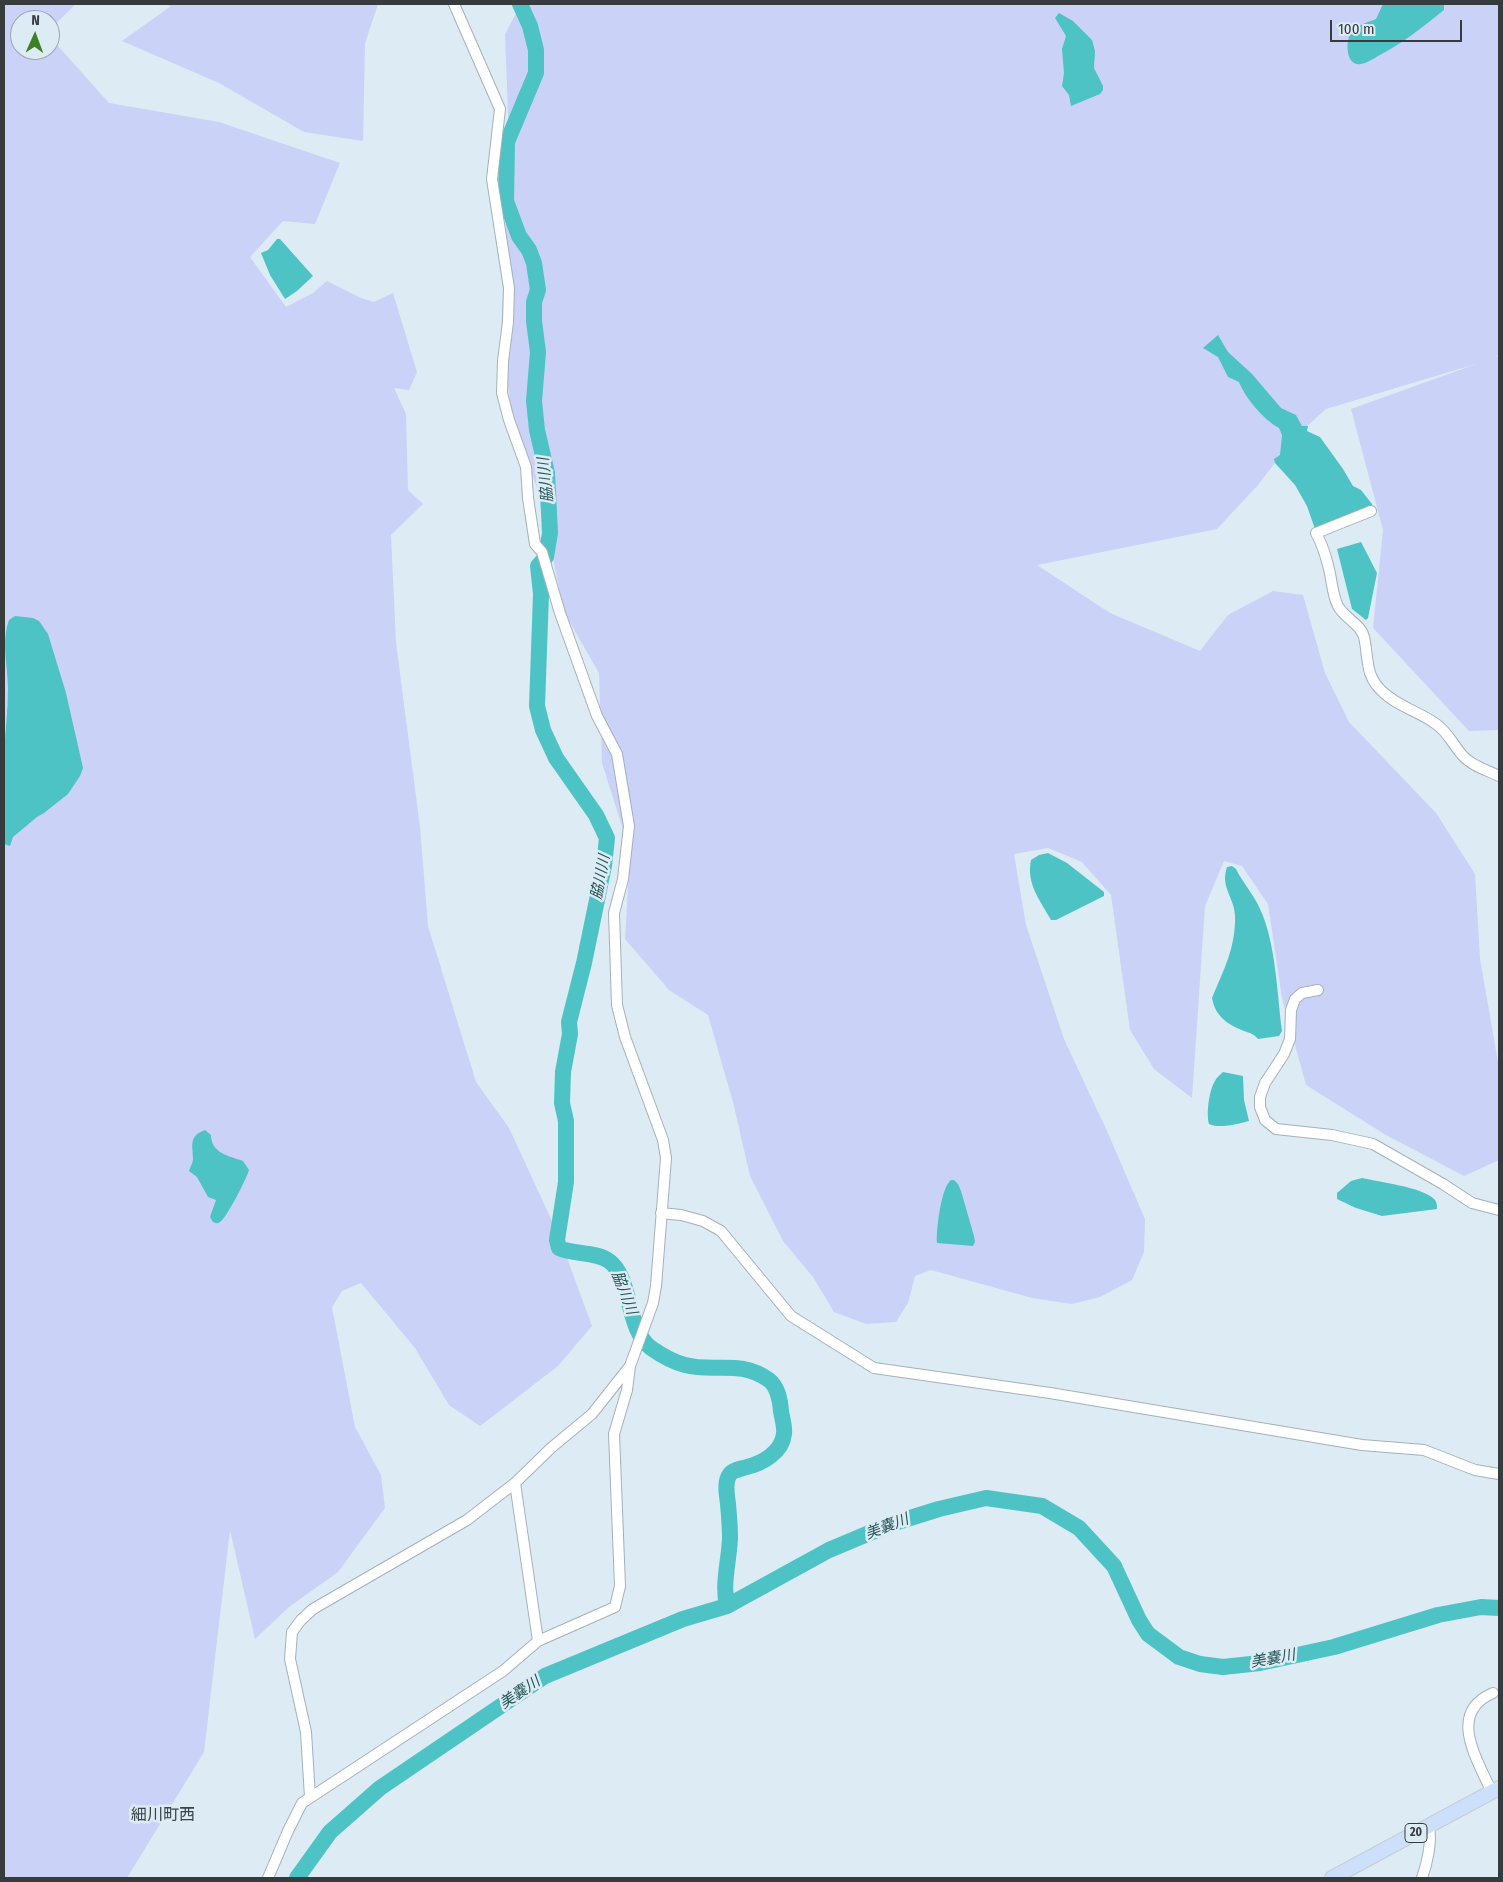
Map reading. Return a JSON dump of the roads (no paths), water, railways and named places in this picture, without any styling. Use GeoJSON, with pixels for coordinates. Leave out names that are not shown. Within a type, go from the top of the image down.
{"type":"FeatureCollection","features":[{"type":"Feature","properties":{"kind":"main road","name":"20"},"geometry":{"type":"LineString","coordinates":[[1332,1878],[1496,1791]]}},
{"type":"Feature","properties":{"kind":"street"},"geometry":{"type":"LineString","coordinates":[[268,1878],[302,1803],[502,1672],[538,1641],[615,1607],[620,1586],[614,1434],[627,1390],[630,1366],[653,1304],[656,1286],[666,1158],[663,1140],[625,1036],[617,1005],[614,913],[623,879],[629,826],[617,754],[596,716],[560,613],[542,552],[535,544],[528,498],[526,467],[509,420],[502,393],[502,361],[508,322],[509,288],[492,179],[500,109],[454,4]]}},
{"type":"Feature","properties":{"kind":"street"},"geometry":{"type":"LineString","coordinates":[[1372,512],[1316,533],[1329,569],[1334,596],[1338,606],[1345,616],[1360,629],[1364,636],[1367,662],[1372,677],[1382,692],[1394,702],[1436,723],[1447,732],[1464,756],[1474,764],[1499,776]]}},
{"type":"Feature","properties":{"kind":"street"},"geometry":{"type":"LineString","coordinates":[[1318,990],[1302,993],[1295,999],[1291,1010],[1290,1039],[1284,1054],[1264,1084],[1260,1097],[1260,1108],[1265,1120],[1276,1129],[1332,1135],[1373,1144],[1472,1203],[1499,1210]]}},
{"type":"Feature","properties":{"kind":"street"},"geometry":{"type":"LineString","coordinates":[[661,1212],[681,1214],[703,1221],[721,1231],[791,1316],[874,1368],[1050,1394],[1362,1445],[1424,1450],[1475,1470],[1499,1474]]}},
{"type":"Feature","properties":{"kind":"street"},"geometry":{"type":"LineString","coordinates":[[310,1797],[306,1732],[290,1659],[292,1632],[313,1609],[467,1520],[515,1483],[551,1448],[592,1414],[630,1366]]}},
{"type":"Feature","properties":{"kind":"street"},"geometry":{"type":"LineString","coordinates":[[515,1483],[538,1641]]}},
{"type":"Feature","properties":{"kind":"street"},"geometry":{"type":"LineString","coordinates":[[1492,1693],[1482,1697],[1468,1715],[1467,1725],[1471,1743],[1496,1791]]}},
{"type":"Feature","properties":{"kind":"street"},"geometry":{"type":"LineString","coordinates":[[1422,1878],[1426,1863],[1430,1833],[1429,1826]]}},
{"type":"Feature","properties":{"kind":"water"},"geometry":{"type":"Polygon","coordinates":[[[1383,4],[1444,4],[1444,10],[1396,46],[1368,62],[1356,64],[1349,57],[1348,40],[1350,35],[1357,27],[1376,19],[1383,4]]]}},
{"type":"Feature","properties":{"kind":"water"},"geometry":{"type":"Polygon","coordinates":[[[1059,13],[1073,21],[1092,40],[1095,51],[1094,68],[1103,86],[1100,94],[1071,106],[1069,95],[1062,86],[1064,73],[1062,49],[1066,36],[1055,18],[1059,13]]]}},
{"type":"Feature","properties":{"kind":"water"},"geometry":{"type":"Polygon","coordinates":[[[277,239],[280,239],[313,276],[285,299],[270,275],[261,253],[268,250],[277,239]]]}},
{"type":"Feature","properties":{"kind":"water"},"geometry":{"type":"Polygon","coordinates":[[[1218,335],[1228,352],[1252,374],[1281,408],[1296,415],[1302,426],[1308,426],[1307,431],[1320,437],[1353,486],[1361,490],[1373,508],[1315,529],[1307,506],[1295,485],[1275,463],[1274,459],[1280,455],[1282,435],[1279,428],[1256,408],[1239,382],[1228,377],[1218,357],[1203,348],[1218,335]]]}},
{"type":"Feature","properties":{"kind":"water"},"geometry":{"type":"Polygon","coordinates":[[[1361,542],[1377,573],[1366,620],[1352,609],[1337,549],[1361,542]]]}},
{"type":"Feature","properties":{"kind":"water"},"geometry":{"type":"Polygon","coordinates":[[[15,616],[33,618],[39,621],[48,634],[66,693],[83,768],[68,794],[13,837],[10,846],[4,844],[3,766],[8,706],[5,637],[9,620],[15,616]]]}},
{"type":"Feature","properties":{"kind":"water"},"geometry":{"type":"Polygon","coordinates":[[[1048,853],[1067,863],[1104,892],[1104,896],[1056,920],[1051,920],[1035,892],[1030,877],[1031,860],[1039,855],[1048,853]]]}},
{"type":"Feature","properties":{"kind":"water"},"geometry":{"type":"Polygon","coordinates":[[[1232,866],[1236,869],[1258,904],[1265,922],[1275,969],[1282,1031],[1279,1036],[1258,1039],[1252,1034],[1238,1029],[1219,1015],[1212,998],[1225,967],[1234,937],[1235,915],[1225,880],[1227,867],[1232,866]]]}},
{"type":"Feature","properties":{"kind":"water"},"geometry":{"type":"Polygon","coordinates":[[[1223,1072],[1243,1076],[1244,1100],[1249,1121],[1224,1126],[1209,1124],[1208,1108],[1211,1090],[1223,1072]]]}},
{"type":"Feature","properties":{"kind":"water"},"geometry":{"type":"Polygon","coordinates":[[[205,1130],[211,1135],[217,1150],[243,1161],[249,1170],[231,1206],[223,1219],[217,1223],[213,1222],[210,1217],[216,1200],[208,1197],[197,1177],[189,1171],[193,1160],[192,1146],[194,1138],[205,1130]]]}},
{"type":"Feature","properties":{"kind":"water"},"geometry":{"type":"Polygon","coordinates":[[[1362,1178],[1399,1185],[1427,1194],[1434,1199],[1437,1209],[1382,1216],[1356,1208],[1337,1199],[1337,1193],[1351,1181],[1362,1178]]]}},
{"type":"Feature","properties":{"kind":"water"},"geometry":{"type":"Polygon","coordinates":[[[951,1180],[958,1184],[961,1191],[974,1236],[975,1242],[973,1246],[937,1243],[938,1220],[944,1191],[951,1180]]]}},
{"type":"Feature","properties":{"kind":"waterway","name":"脇川川"},"geometry":{"type":"LineString","coordinates":[[520,4],[530,26],[536,50],[536,73],[507,142],[506,201],[519,236],[529,250],[534,263],[538,290],[534,302],[534,321],[538,352],[534,401],[537,430],[547,473],[550,533],[546,557],[538,566],[541,594],[537,706],[543,730],[556,758],[596,815],[607,838],[604,866],[584,963],[569,1022],[570,1034],[563,1072],[562,1103],[566,1121],[566,1182],[557,1240],[559,1248],[603,1258],[609,1261],[616,1269],[622,1279],[637,1329],[643,1340],[651,1348],[667,1358],[685,1365],[748,1370],[769,1380],[776,1390],[784,1428],[780,1446],[765,1460],[734,1471],[730,1474],[727,1481],[730,1538],[725,1581],[727,1606]]}},
{"type":"Feature","properties":{"kind":"waterway","name":"美嚢川"},"geometry":{"type":"LineString","coordinates":[[297,1878],[330,1832],[380,1788],[545,1676],[683,1619],[727,1606],[829,1550],[891,1524],[939,1509],[986,1498],[1042,1506],[1079,1528],[1114,1566],[1139,1620],[1148,1634],[1179,1657],[1200,1664],[1223,1667],[1260,1663],[1334,1647],[1438,1615],[1481,1607],[1499,1608]]}},
{"type":"Feature","properties":{"kind":"district","name":"細川町西"},"geometry":{"type":"Point","coordinates":[163,1816]}}]}
